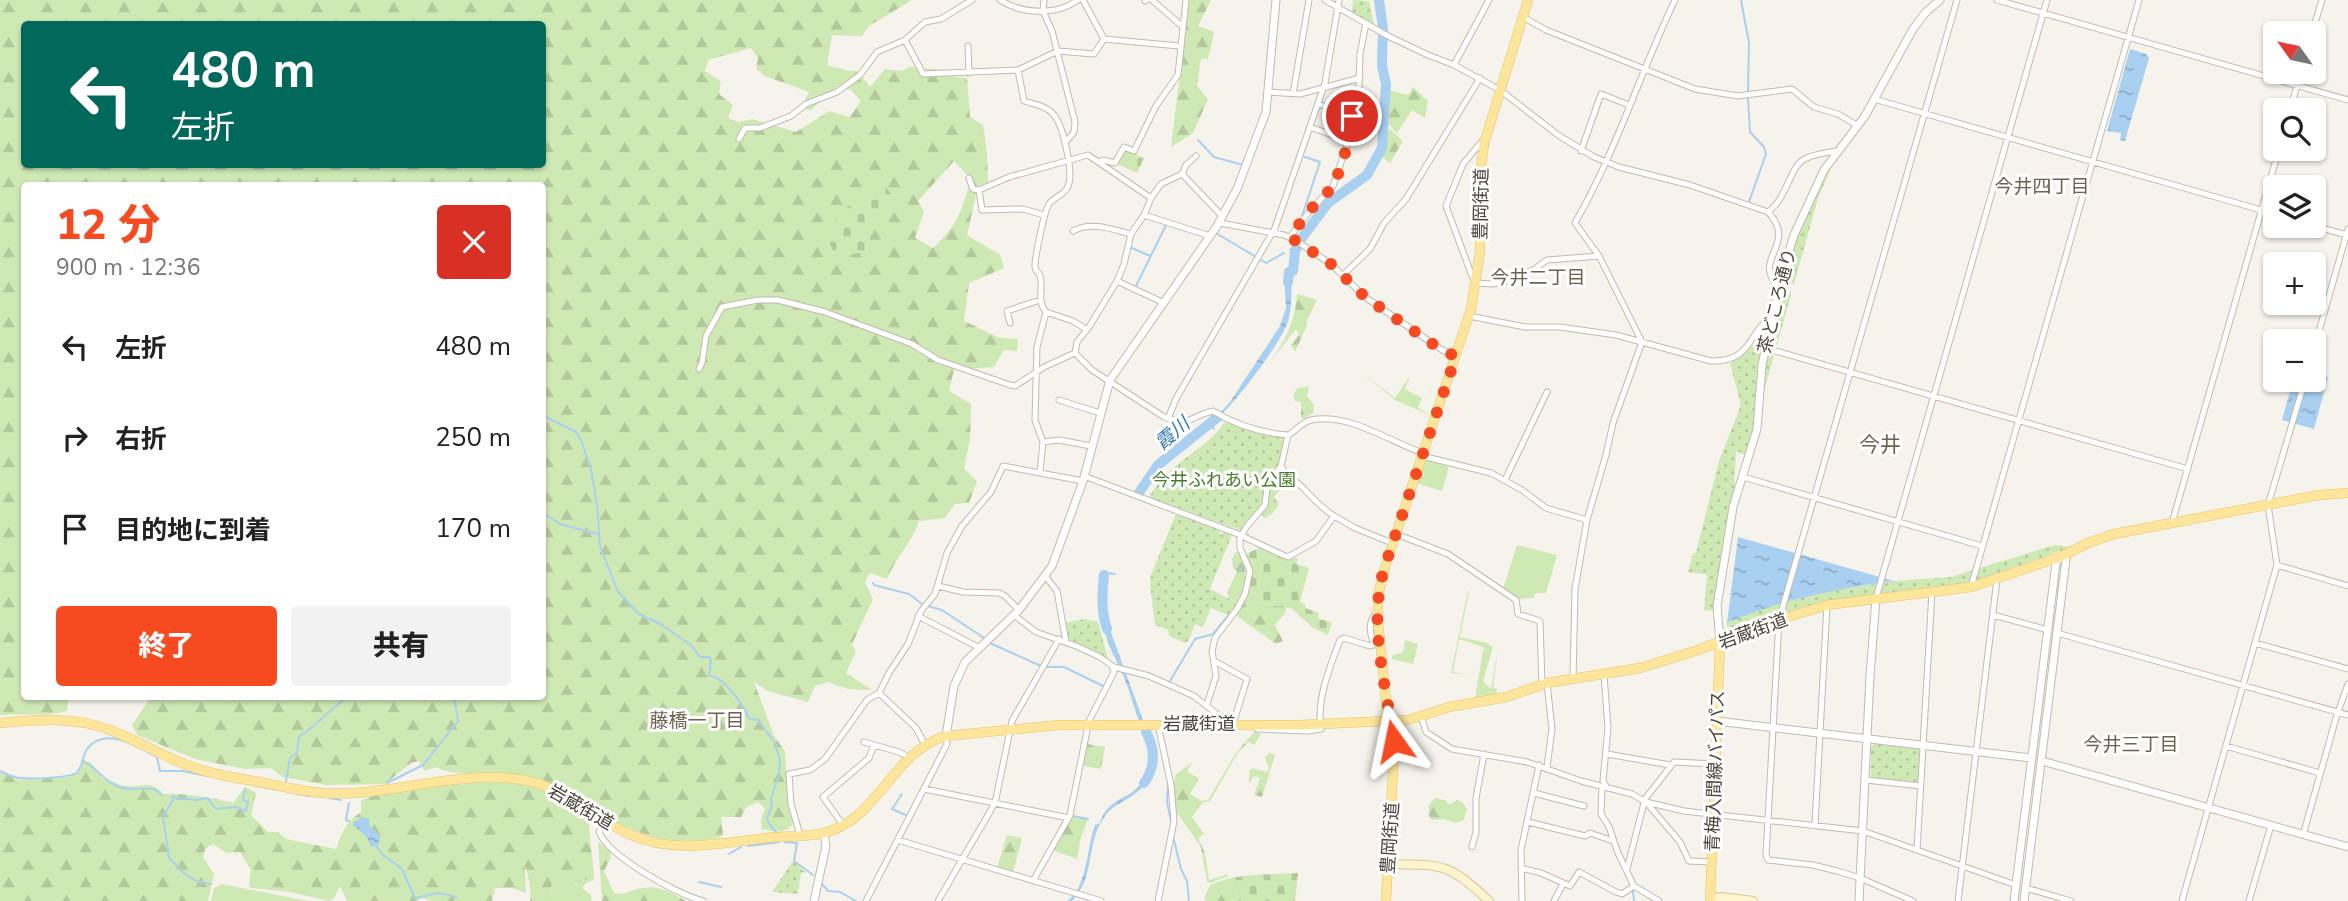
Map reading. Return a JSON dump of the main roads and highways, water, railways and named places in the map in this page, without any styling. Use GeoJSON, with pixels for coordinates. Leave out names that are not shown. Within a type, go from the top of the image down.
{"type":"FeatureCollection","features":[{"type":"Feature","properties":{"kind":"main road","name":"豊岡街道"},"geometry":{"type":"LineString","coordinates":[[1386,901],[1394,741],[1377,648],[1380,583],[1469,316],[1477,282],[1481,242],[1481,165],[1486,138],[1528,0]]}},
{"type":"Feature","properties":{"kind":"main road","name":"岩蔵街道"},"geometry":{"type":"LineString","coordinates":[[0,723],[52,719],[91,724],[111,730],[200,770],[315,792],[346,793],[490,778],[519,779],[549,788],[641,839],[669,845],[698,845],[824,833],[843,825],[876,797],[908,757],[925,744],[946,736],[1089,725],[1320,724],[1390,721],[1421,716],[1449,707],[1506,697],[1544,684],[1640,668],[1827,606],[1971,587],[2060,557],[2108,536],[2319,495],[2348,493]]}},
{"type":"Feature","properties":{"kind":"main road","name":"青梅入間線バイパス"},"geometry":{"type":"LineString","coordinates":[[1712,900],[1711,862],[1720,642]]}},
{"type":"Feature","properties":{"kind":"main road"},"geometry":{"type":"LineString","coordinates":[[1388,864],[1432,865],[1448,869],[1463,878],[1489,901]]}},
{"type":"Feature","properties":{"kind":"main road"},"geometry":{"type":"LineString","coordinates":[[1712,900],[1721,897],[1753,901]]}},
{"type":"Feature","properties":{"kind":"water"},"geometry":{"type":"Polygon","coordinates":[[[2130,49],[2146,54],[2149,58],[2125,141],[2120,140],[2121,133],[2107,131],[2130,49]]]}},
{"type":"Feature","properties":{"kind":"water"},"geometry":{"type":"Polygon","coordinates":[[[1284,272],[1293,273],[1290,315],[1284,331],[1241,393],[1210,424],[1230,402],[1280,326],[1286,308],[1284,272]]]}},
{"type":"Feature","properties":{"kind":"water"},"geometry":{"type":"Polygon","coordinates":[[[2290,392],[2324,392],[2314,429],[2282,420],[2290,392]]]}},
{"type":"Feature","properties":{"kind":"water"},"geometry":{"type":"Polygon","coordinates":[[[1738,537],[1894,581],[1809,596],[1768,607],[1727,623],[1738,537]]]}},
{"type":"Feature","properties":{"kind":"water"},"geometry":{"type":"Polygon","coordinates":[[[1103,618],[1109,627],[1151,742],[1140,722],[1109,645],[1103,618]]]}},
{"type":"Feature","properties":{"kind":"water"},"geometry":{"type":"Polygon","coordinates":[[[1150,772],[1147,781],[1136,793],[1105,816],[1095,837],[1084,881],[1072,901],[1067,901],[1074,895],[1083,877],[1095,825],[1100,823],[1110,806],[1133,792],[1150,772]]]}},
{"type":"Feature","properties":{"kind":"water"},"geometry":{"type":"Polygon","coordinates":[[[363,817],[369,819],[369,825],[380,836],[378,845],[371,847],[367,837],[353,825],[353,822],[363,817]]]}},
{"type":"Feature","properties":{"kind":"waterway","name":"霞川"},"geometry":{"type":"LineString","coordinates":[[1288,282],[1289,272],[1293,271],[1295,251],[1301,239],[1328,203],[1367,175],[1382,148],[1386,84],[1382,66],[1383,28],[1379,0]]}},
{"type":"Feature","properties":{"kind":"waterway"},"geometry":{"type":"LineString","coordinates":[[1741,0],[1749,43],[1748,91]]}},
{"type":"Feature","properties":{"kind":"waterway"},"geometry":{"type":"LineString","coordinates":[[1748,98],[1750,132],[1764,147],[1766,154],[1749,202]]}},
{"type":"Feature","properties":{"kind":"waterway"},"geometry":{"type":"LineString","coordinates":[[1198,140],[1214,157],[1243,165]]}},
{"type":"Feature","properties":{"kind":"waterway"},"geometry":{"type":"LineString","coordinates":[[1302,216],[1320,162],[1305,157]]}},
{"type":"Feature","properties":{"kind":"waterway"},"geometry":{"type":"LineString","coordinates":[[1136,286],[1166,225]]}},
{"type":"Feature","properties":{"kind":"waterway"},"geometry":{"type":"LineString","coordinates":[[1216,233],[1256,257]]}},
{"type":"Feature","properties":{"kind":"waterway"},"geometry":{"type":"LineString","coordinates":[[1132,248],[1150,256]]}},
{"type":"Feature","properties":{"kind":"waterway","name":"霞川"},"geometry":{"type":"LineString","coordinates":[[1290,250],[1296,248]]}},
{"type":"Feature","properties":{"kind":"waterway"},"geometry":{"type":"LineString","coordinates":[[1261,260],[1266,263],[1284,253]]}},
{"type":"Feature","properties":{"kind":"waterway","name":"霞川"},"geometry":{"type":"LineString","coordinates":[[1138,494],[1158,465],[1219,416]]}},
{"type":"Feature","properties":{"kind":"waterway"},"geometry":{"type":"LineString","coordinates":[[546,417],[576,432],[581,440],[591,470],[600,546],[618,592],[639,614],[660,624],[691,645],[700,657],[710,657],[709,675],[727,686],[749,719],[758,720],[775,743],[780,760],[779,774],[767,818],[776,832]]}},
{"type":"Feature","properties":{"kind":"waterway","name":"霞川"},"geometry":{"type":"LineString","coordinates":[[1210,424],[1214,429]]}},
{"type":"Feature","properties":{"kind":"waterway"},"geometry":{"type":"LineString","coordinates":[[546,515],[560,524],[597,534]]}},
{"type":"Feature","properties":{"kind":"waterway"},"geometry":{"type":"LineString","coordinates":[[1238,567],[1241,570]]}},
{"type":"Feature","properties":{"kind":"waterway"},"geometry":{"type":"LineString","coordinates":[[1106,573],[1115,574]]}},
{"type":"Feature","properties":{"kind":"waterway","name":"霞川"},"geometry":{"type":"LineString","coordinates":[[1104,575],[1102,602],[1107,629]]}},
{"type":"Feature","properties":{"kind":"waterway"},"geometry":{"type":"LineString","coordinates":[[873,583],[909,594],[922,604]]}},
{"type":"Feature","properties":{"kind":"waterway"},"geometry":{"type":"LineString","coordinates":[[928,606],[942,610],[984,638]]}},
{"type":"Feature","properties":{"kind":"waterway"},"geometry":{"type":"LineString","coordinates":[[1170,681],[1195,639],[1213,634],[1228,616]]}},
{"type":"Feature","properties":{"kind":"waterway"},"geometry":{"type":"LineString","coordinates":[[990,643],[1041,666]]}},
{"type":"Feature","properties":{"kind":"waterway"},"geometry":{"type":"LineString","coordinates":[[1046,667],[1064,667],[1103,686]]}},
{"type":"Feature","properties":{"kind":"waterway"},"geometry":{"type":"LineString","coordinates":[[286,781],[290,758],[297,753],[299,737],[343,700]]}},
{"type":"Feature","properties":{"kind":"waterway"},"geometry":{"type":"LineString","coordinates":[[387,783],[423,765],[458,721],[454,700]]}},
{"type":"Feature","properties":{"kind":"waterway","name":"霞川"},"geometry":{"type":"LineString","coordinates":[[1144,783],[1151,771],[1153,758],[1146,732]]}},
{"type":"Feature","properties":{"kind":"waterway"},"geometry":{"type":"LineString","coordinates":[[0,771],[13,777],[27,778],[71,775],[78,771],[85,752],[94,742],[112,738],[157,757],[160,771],[183,771],[207,776]]}},
{"type":"Feature","properties":{"kind":"waterway"},"geometry":{"type":"LineString","coordinates":[[82,761],[119,787],[154,789],[162,795]]}},
{"type":"Feature","properties":{"kind":"waterway","name":"霞川"},"geometry":{"type":"LineString","coordinates":[[1152,766],[1156,767]]}},
{"type":"Feature","properties":{"kind":"waterway"},"geometry":{"type":"LineString","coordinates":[[1168,784],[1167,802],[1171,821]]}},
{"type":"Feature","properties":{"kind":"waterway"},"geometry":{"type":"LineString","coordinates":[[253,785],[279,790]]}},
{"type":"Feature","properties":{"kind":"waterway"},"geometry":{"type":"LineString","coordinates":[[172,797],[196,800],[208,798],[216,809],[235,807],[246,811],[248,802],[243,800],[245,789]]}},
{"type":"Feature","properties":{"kind":"waterway"},"geometry":{"type":"LineString","coordinates":[[294,793],[310,796]]}},
{"type":"Feature","properties":{"kind":"waterway"},"geometry":{"type":"LineString","coordinates":[[902,794],[892,809],[908,816]]}},
{"type":"Feature","properties":{"kind":"waterway"},"geometry":{"type":"LineString","coordinates":[[174,798],[163,817],[169,858],[196,881],[211,884]]}},
{"type":"Feature","properties":{"kind":"waterway"},"geometry":{"type":"LineString","coordinates":[[329,798],[341,800]]}},
{"type":"Feature","properties":{"kind":"waterway"},"geometry":{"type":"LineString","coordinates":[[349,803],[346,820],[349,821]]}},
{"type":"Feature","properties":{"kind":"waterway"},"geometry":{"type":"LineString","coordinates":[[1073,816],[1088,819]]}},
{"type":"Feature","properties":{"kind":"waterway"},"geometry":{"type":"LineString","coordinates":[[1174,840],[1187,881],[1189,901]]}},
{"type":"Feature","properties":{"kind":"waterway"},"geometry":{"type":"LineString","coordinates":[[748,846],[779,842]]}},
{"type":"Feature","properties":{"kind":"waterway"},"geometry":{"type":"LineString","coordinates":[[785,842],[797,843],[794,861],[813,875]]}},
{"type":"Feature","properties":{"kind":"waterway"},"geometry":{"type":"LineString","coordinates":[[376,846],[402,869],[415,898],[438,893],[456,897]]}},
{"type":"Feature","properties":{"kind":"waterway"},"geometry":{"type":"LineString","coordinates":[[729,854],[741,847]]}},
{"type":"Feature","properties":{"kind":"waterway"},"geometry":{"type":"LineString","coordinates":[[699,882],[721,887]]}},
{"type":"Feature","properties":{"kind":"waterway"},"geometry":{"type":"LineString","coordinates":[[822,884],[828,891],[840,892],[856,901]]}},
{"type":"Feature","properties":{"kind":"waterway"},"geometry":{"type":"LineString","coordinates":[[1633,891],[1634,901]]}},
{"type":"Feature","properties":{"kind":"district","name":"今井四丁目"},"geometry":{"type":"Point","coordinates":[2042,186]}},
{"type":"Feature","properties":{"kind":"district","name":"今井二丁目"},"geometry":{"type":"Point","coordinates":[1538,277]}},
{"type":"Feature","properties":{"kind":"district","name":"今井"},"geometry":{"type":"Point","coordinates":[1880,445]}},
{"type":"Feature","properties":{"kind":"district","name":"藤橋一丁目"},"geometry":{"type":"Point","coordinates":[697,720]}},
{"type":"Feature","properties":{"kind":"district","name":"今井三丁目"},"geometry":{"type":"Point","coordinates":[2131,744]}},
{"type":"Feature","properties":{"kind":"park label","name":"今井ふれあい公園"},"geometry":{"type":"Point","coordinates":[1224,480]}}]}
